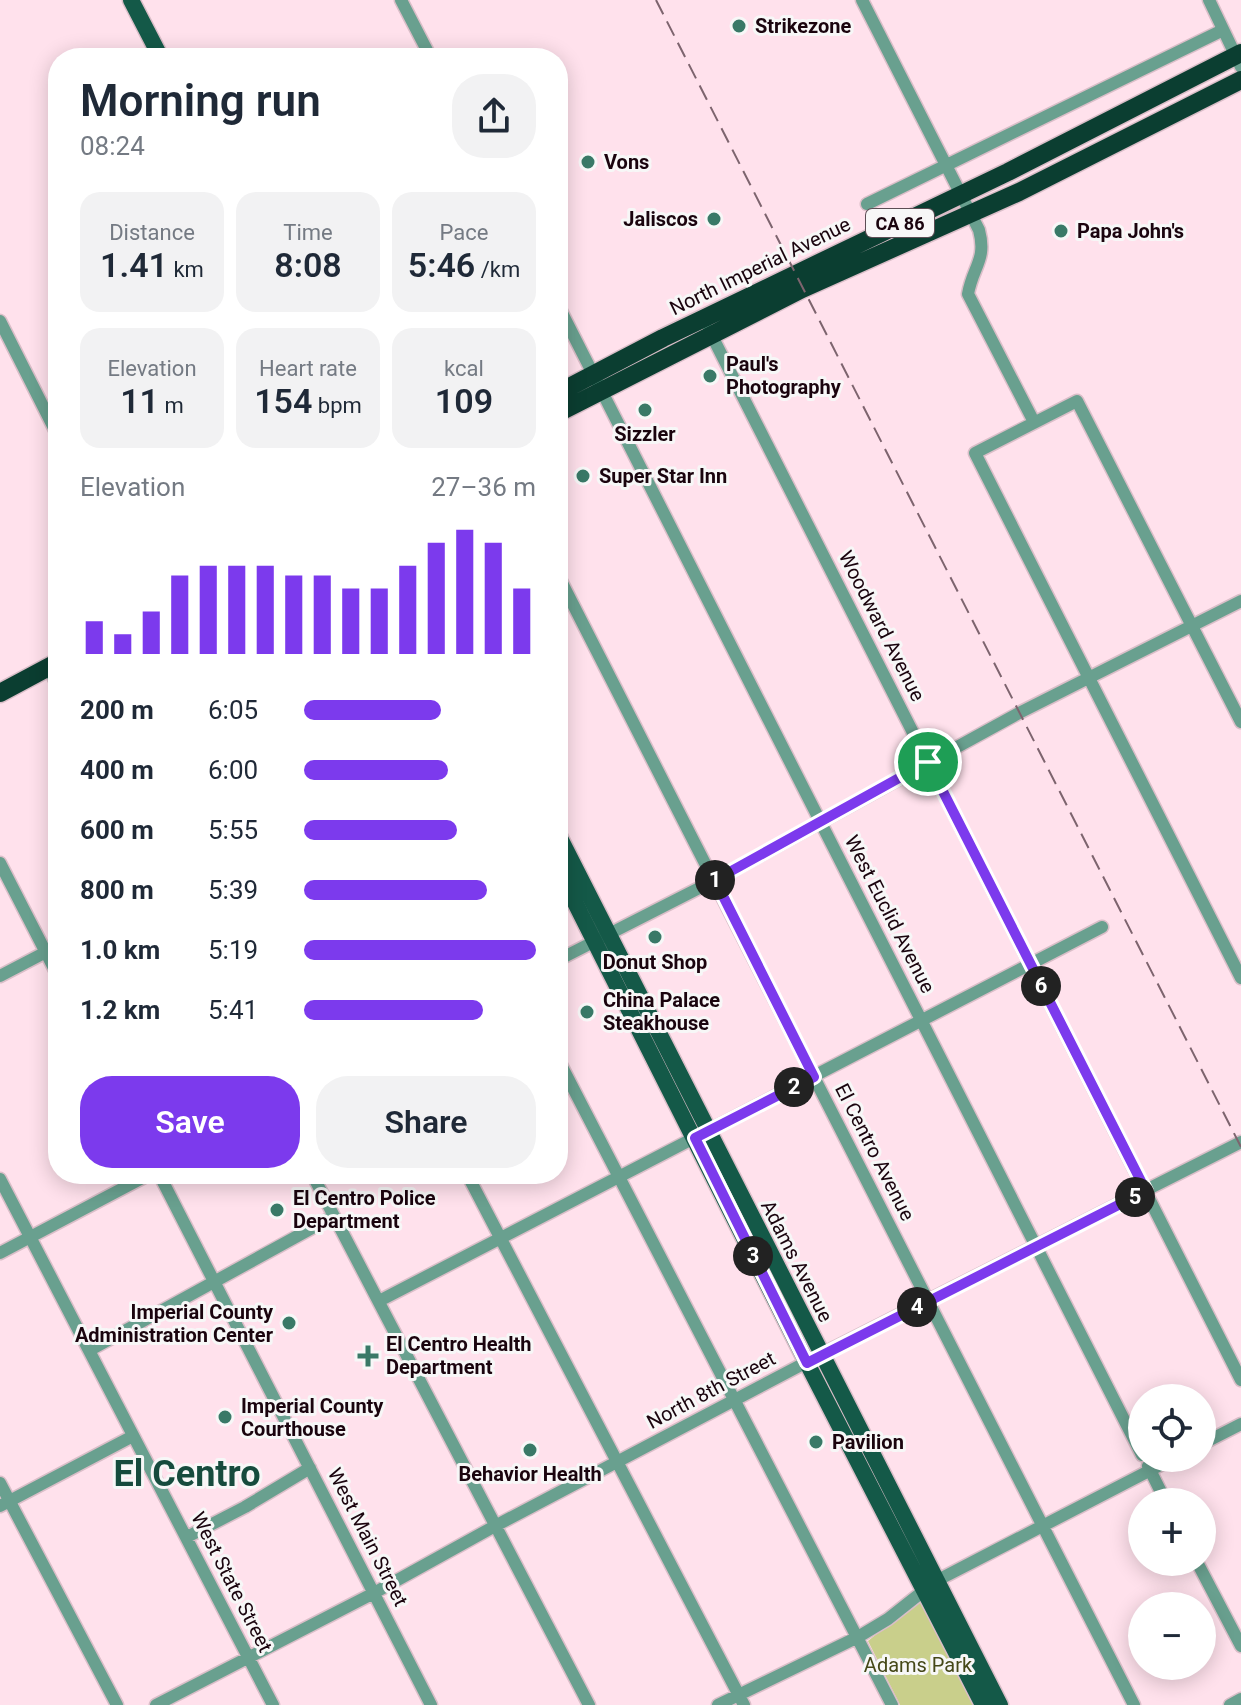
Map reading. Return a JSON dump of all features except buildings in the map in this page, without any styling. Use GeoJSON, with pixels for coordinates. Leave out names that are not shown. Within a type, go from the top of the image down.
{"type":"FeatureCollection","features":[{"type":"Feature","properties":{"kind":"highway","name":"North Imperial Avenue"},"geometry":{"type":"LineString","coordinates":[[568,406],[598,383],[708,327],[795,273],[1239,59]]}},
{"type":"Feature","properties":{"kind":"highway","name":"North Imperial Avenue"},"geometry":{"type":"LineString","coordinates":[[708,327],[971,214],[1241,80]]}},
{"type":"Feature","properties":{"kind":"highway","name":"North Imperial Avenue"},"geometry":{"type":"LineString","coordinates":[[568,390],[598,383]]}},
{"type":"Feature","properties":{"kind":"highway"},"geometry":{"type":"LineString","coordinates":[[0,693],[48,668]]}},
{"type":"Feature","properties":{"kind":"main road"},"geometry":{"type":"LineString","coordinates":[[122,0],[149,48]]}},
{"type":"Feature","properties":{"kind":"main road"},"geometry":{"type":"LineString","coordinates":[[131,0],[151,48]]}},
{"type":"Feature","properties":{"kind":"main road","name":"Adams Avenue"},"geometry":{"type":"LineString","coordinates":[[568,857],[602,936],[702,1134],[822,1354],[983,1705]]}},
{"type":"Feature","properties":{"kind":"main road","name":"Adams Avenue"},"geometry":{"type":"LineString","coordinates":[[568,884],[602,936]]}},
{"type":"Feature","properties":{"kind":"main road","name":"Adams Avenue"},"geometry":{"type":"LineString","coordinates":[[702,1134],[807,1363],[930,1586],[1000,1705]]}},
{"type":"Feature","properties":{"kind":"street"},"geometry":{"type":"LineString","coordinates":[[401,0],[426,48]]}},
{"type":"Feature","properties":{"kind":"street"},"geometry":{"type":"LineString","coordinates":[[862,0],[971,214],[984,248],[968,294],[1034,422]]}},
{"type":"Feature","properties":{"kind":"street"},"geometry":{"type":"LineString","coordinates":[[1209,0],[1239,59]]}},
{"type":"Feature","properties":{"kind":"street"},"geometry":{"type":"LineString","coordinates":[[867,204],[1223,30]]}},
{"type":"Feature","properties":{"kind":"street"},"geometry":{"type":"LineString","coordinates":[[0,321],[48,416]]}},
{"type":"Feature","properties":{"kind":"street","name":"West Euclid Avenue"},"geometry":{"type":"LineString","coordinates":[[568,324],[1128,1427]]}},
{"type":"Feature","properties":{"kind":"street","name":"Woodward Avenue"},"geometry":{"type":"LineString","coordinates":[[708,327],[1241,1380]]}},
{"type":"Feature","properties":{"kind":"street"},"geometry":{"type":"LineString","coordinates":[[1241,722],[1077,401],[975,453],[1241,978]]}},
{"type":"Feature","properties":{"kind":"street","name":"El Centro Avenue"},"geometry":{"type":"LineString","coordinates":[[568,594],[1134,1705]]}},
{"type":"Feature","properties":{"kind":"street"},"geometry":{"type":"LineString","coordinates":[[568,955],[715,880],[1089,677],[1241,601]]}},
{"type":"Feature","properties":{"kind":"street"},"geometry":{"type":"LineString","coordinates":[[0,863],[48,956]]}},
{"type":"Feature","properties":{"kind":"street"},"geometry":{"type":"LineString","coordinates":[[379,1301],[1102,927]]}},
{"type":"Feature","properties":{"kind":"street"},"geometry":{"type":"LineString","coordinates":[[0,976],[46,952]]}},
{"type":"Feature","properties":{"kind":"street"},"geometry":{"type":"LineString","coordinates":[[568,1078],[892,1705]]}},
{"type":"Feature","properties":{"kind":"street","name":"North 8th Street"},"geometry":{"type":"LineString","coordinates":[[156,1705],[374,1593],[822,1354],[1241,1142]]}},
{"type":"Feature","properties":{"kind":"street","name":"West State Street"},"geometry":{"type":"LineString","coordinates":[[0,1179],[273,1705]]}},
{"type":"Feature","properties":{"kind":"street"},"geometry":{"type":"LineString","coordinates":[[0,1253],[131,1184]]}},
{"type":"Feature","properties":{"kind":"street","name":"West Main Street"},"geometry":{"type":"LineString","coordinates":[[164,1184],[431,1705]]}},
{"type":"Feature","properties":{"kind":"street"},"geometry":{"type":"LineString","coordinates":[[317,1184],[589,1705]]}},
{"type":"Feature","properties":{"kind":"street"},"geometry":{"type":"LineString","coordinates":[[472,1184],[742,1700]]}},
{"type":"Feature","properties":{"kind":"street"},"geometry":{"type":"LineString","coordinates":[[90,1350],[334,1216]]}},
{"type":"Feature","properties":{"kind":"street"},"geometry":{"type":"LineString","coordinates":[[1216,1437],[1241,1424]]}},
{"type":"Feature","properties":{"kind":"street"},"geometry":{"type":"LineString","coordinates":[[5,1503],[133,1436]]}},
{"type":"Feature","properties":{"kind":"street"},"geometry":{"type":"LineString","coordinates":[[187,1537],[310,1468]]}},
{"type":"Feature","properties":{"kind":"street"},"geometry":{"type":"LineString","coordinates":[[718,1705],[742,1700],[858,1637],[888,1619],[930,1586],[1041,1526],[1128,1472]]}},
{"type":"Feature","properties":{"kind":"street"},"geometry":{"type":"LineString","coordinates":[[0,1483],[5,1503],[117,1705]]}},
{"type":"Feature","properties":{"kind":"street"},"geometry":{"type":"LineString","coordinates":[[1204,1576],[1241,1646]]}},
{"type":"Feature","properties":{"kind":"street"},"geometry":{"type":"LineString","coordinates":[[1230,1705],[1241,1699]]}},
{"type":"Feature","properties":{"kind":"green space","name":"Adams Park"},"geometry":{"type":"Polygon","coordinates":[[[918,1600],[924,1605],[975,1705],[900,1705],[868,1641],[918,1600]]]}},
{"type":"Feature","properties":{"kind":"railway"},"geometry":{"type":"LineString","coordinates":[[656,0],[1241,1147]]}},
{"type":"Feature","properties":{"kind":"place","name":"Strikezone"},"geometry":{"type":"Point","coordinates":[739,26]}},
{"type":"Feature","properties":{"kind":"place","name":"Vons"},"geometry":{"type":"Point","coordinates":[588,162]}},
{"type":"Feature","properties":{"kind":"place","name":"Jaliscos"},"geometry":{"type":"Point","coordinates":[714,219]}},
{"type":"Feature","properties":{"kind":"place","name":"Papa John's"},"geometry":{"type":"Point","coordinates":[1061,231]}},
{"type":"Feature","properties":{"kind":"place","name":"Paul's Photography"},"geometry":{"type":"Point","coordinates":[710,376]}},
{"type":"Feature","properties":{"kind":"place","name":"Sizzler"},"geometry":{"type":"Point","coordinates":[645,410]}},
{"type":"Feature","properties":{"kind":"place","name":"Super Star Inn"},"geometry":{"type":"Point","coordinates":[583,476]}},
{"type":"Feature","properties":{"kind":"place","name":"Donut Shop"},"geometry":{"type":"Point","coordinates":[655,937]}},
{"type":"Feature","properties":{"kind":"place","name":"China Palace Steakhouse"},"geometry":{"type":"Point","coordinates":[587,1012]}},
{"type":"Feature","properties":{"kind":"place","name":"El Centro Police Department"},"geometry":{"type":"Point","coordinates":[277,1210]}},
{"type":"Feature","properties":{"kind":"place","name":"Imperial County Administration Center"},"geometry":{"type":"Point","coordinates":[289,1323]}},
{"type":"Feature","properties":{"kind":"place","name":"El Centro Health Department"},"geometry":{"type":"Point","coordinates":[368,1356]}},
{"type":"Feature","properties":{"kind":"place","name":"Imperial County Courthouse"},"geometry":{"type":"Point","coordinates":[225,1417]}},
{"type":"Feature","properties":{"kind":"place","name":"Pavilion"},"geometry":{"type":"Point","coordinates":[816,1442]}},
{"type":"Feature","properties":{"kind":"place","name":"Behavior Health"},"geometry":{"type":"Point","coordinates":[530,1450]}},
{"type":"Feature","properties":{"kind":"district","name":"El Centro"},"geometry":{"type":"Point","coordinates":[187,1474]}},
{"type":"Feature","properties":{"kind":"route"},"geometry":{"type":"LineString","coordinates":[[928,762],[1146,1191],[807,1363],[695,1138],[814,1077],[715,880],[928,762]]}}]}
